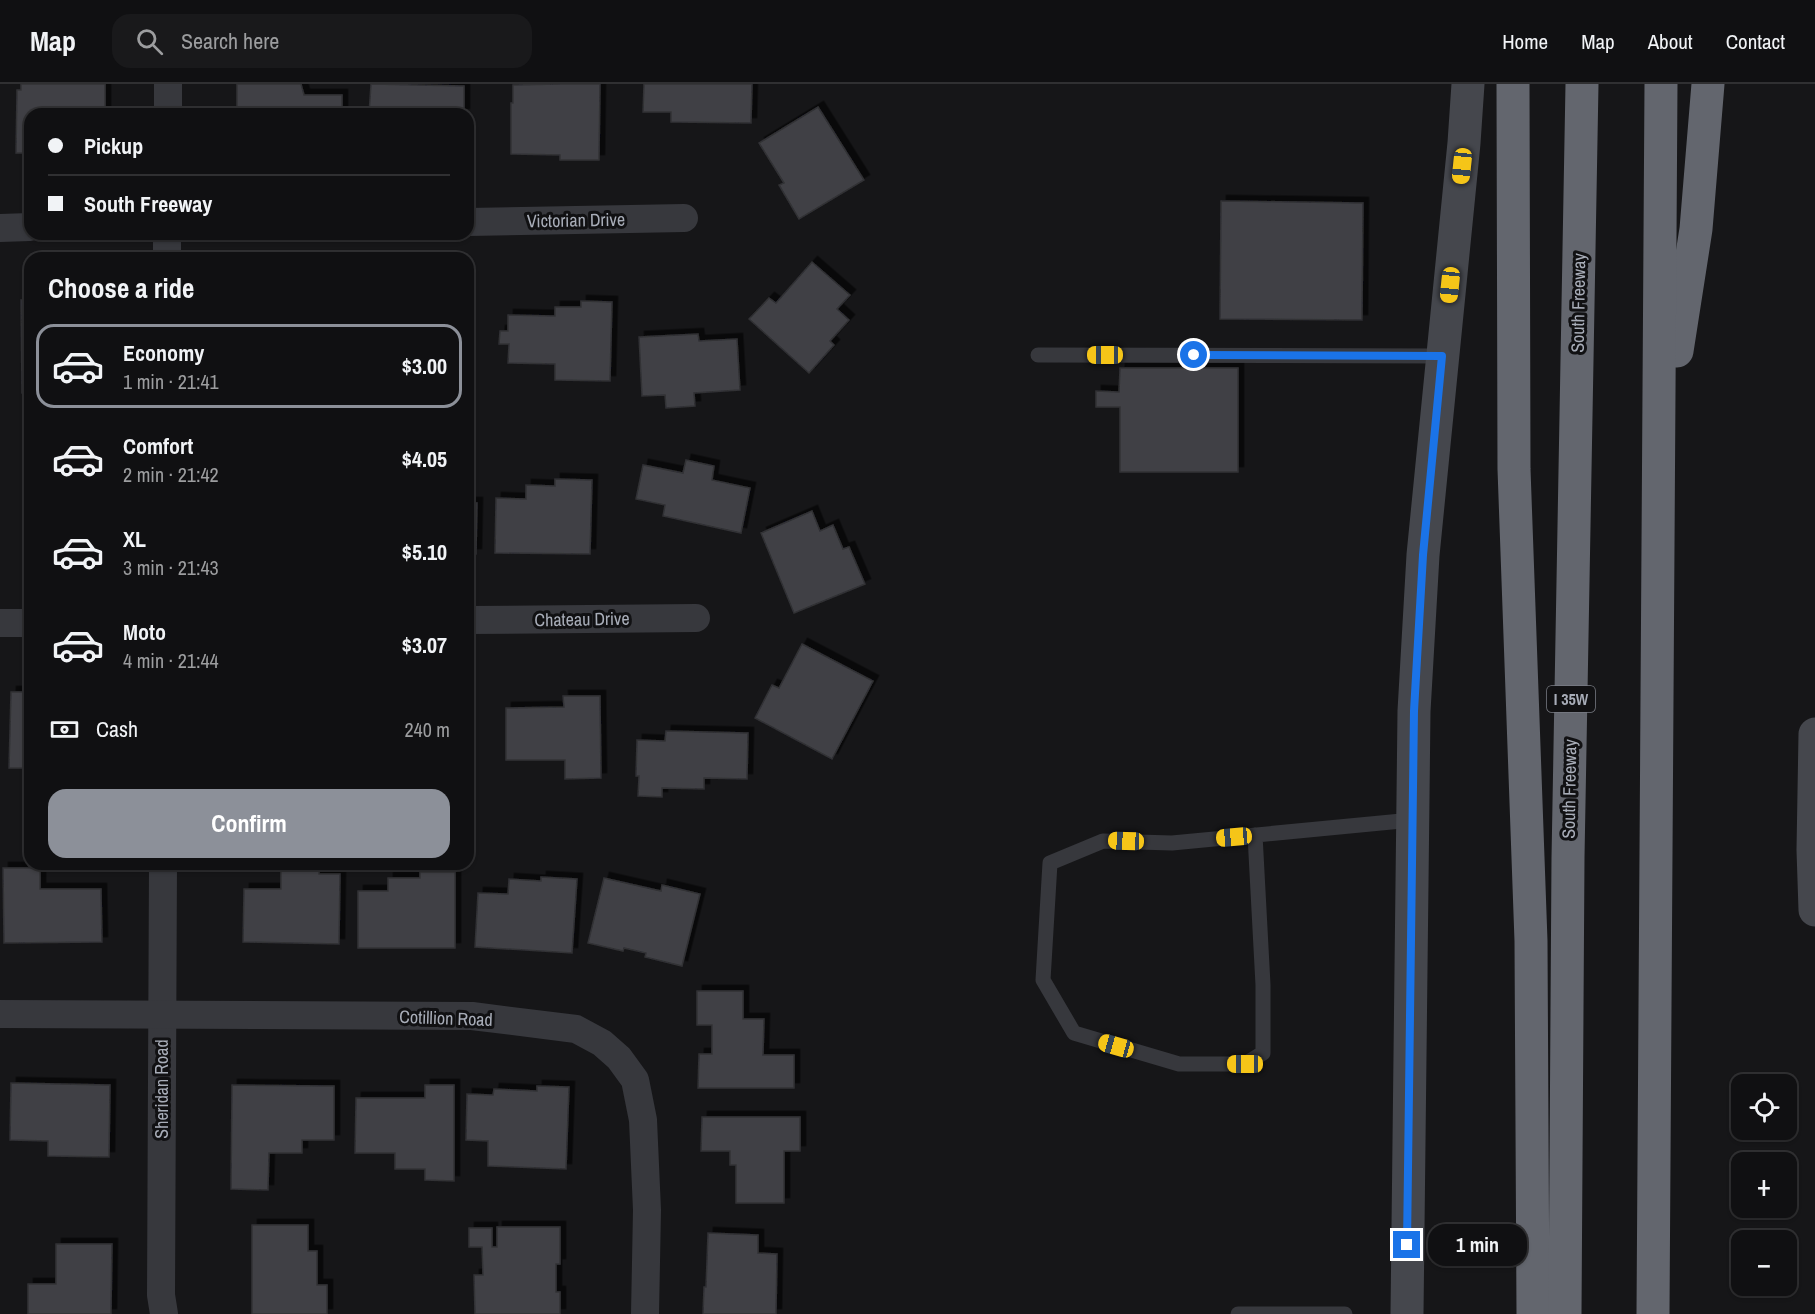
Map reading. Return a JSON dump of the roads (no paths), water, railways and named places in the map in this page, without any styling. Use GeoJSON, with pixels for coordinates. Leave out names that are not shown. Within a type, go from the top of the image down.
{"type":"FeatureCollection","features":[{"type":"Feature","properties":{"kind":"highway"},"geometry":{"type":"LineString","coordinates":[[1513,84],[1514,469],[1531,941],[1533,1314]]}},
{"type":"Feature","properties":{"kind":"highway","name":"South Freeway"},"geometry":{"type":"LineString","coordinates":[[1565,1314],[1568,846],[1582,84]]}},
{"type":"Feature","properties":{"kind":"highway"},"geometry":{"type":"LineString","coordinates":[[1653,1314],[1661,84]]}},
{"type":"Feature","properties":{"kind":"highway"},"geometry":{"type":"LineString","coordinates":[[1660,457],[1696,228],[1708,84]]}},
{"type":"Feature","properties":{"kind":"main road"},"geometry":{"type":"LineString","coordinates":[[1407,1314],[1414,711],[1423,555],[1468,84]]}},
{"type":"Feature","properties":{"kind":"main road"},"geometry":{"type":"LineString","coordinates":[[1815,734],[1813,850],[1815,910]]}},
{"type":"Feature","properties":{"kind":"street"},"geometry":{"type":"LineString","coordinates":[[168,84],[168,108]]}},
{"type":"Feature","properties":{"kind":"street","name":"Victorian Drive"},"geometry":{"type":"LineString","coordinates":[[474,222],[684,218]]}},
{"type":"Feature","properties":{"kind":"street"},"geometry":{"type":"LineString","coordinates":[[0,228],[24,227]]}},
{"type":"Feature","properties":{"kind":"street","name":"Chateau Drive"},"geometry":{"type":"LineString","coordinates":[[474,620],[696,618]]}},
{"type":"Feature","properties":{"kind":"street"},"geometry":{"type":"LineString","coordinates":[[0,623],[24,623]]}},
{"type":"Feature","properties":{"kind":"street","name":"Sheridan Road"},"geometry":{"type":"LineString","coordinates":[[163,870],[161,1295],[164,1314]]}},
{"type":"Feature","properties":{"kind":"street","name":"Cotillion Road"},"geometry":{"type":"LineString","coordinates":[[0,1014],[472,1016],[576,1029],[602,1043],[619,1058],[635,1080],[644,1120],[647,1210],[645,1314]]}},
{"type":"Feature","properties":{"kind":"lane"},"geometry":{"type":"LineString","coordinates":[[1038,355],[1442,356]]}},
{"type":"Feature","properties":{"kind":"lane"},"geometry":{"type":"LineString","coordinates":[[1255,835],[1263,985],[1263,1053],[1245,1064],[1179,1064],[1074,1033],[1043,980],[1050,863],[1103,840],[1172,843],[1255,835],[1412,820]]}},
{"type":"Feature","properties":{"kind":"lane"},"geometry":{"type":"LineString","coordinates":[[1238,1314],[1345,1314]]}}]}
